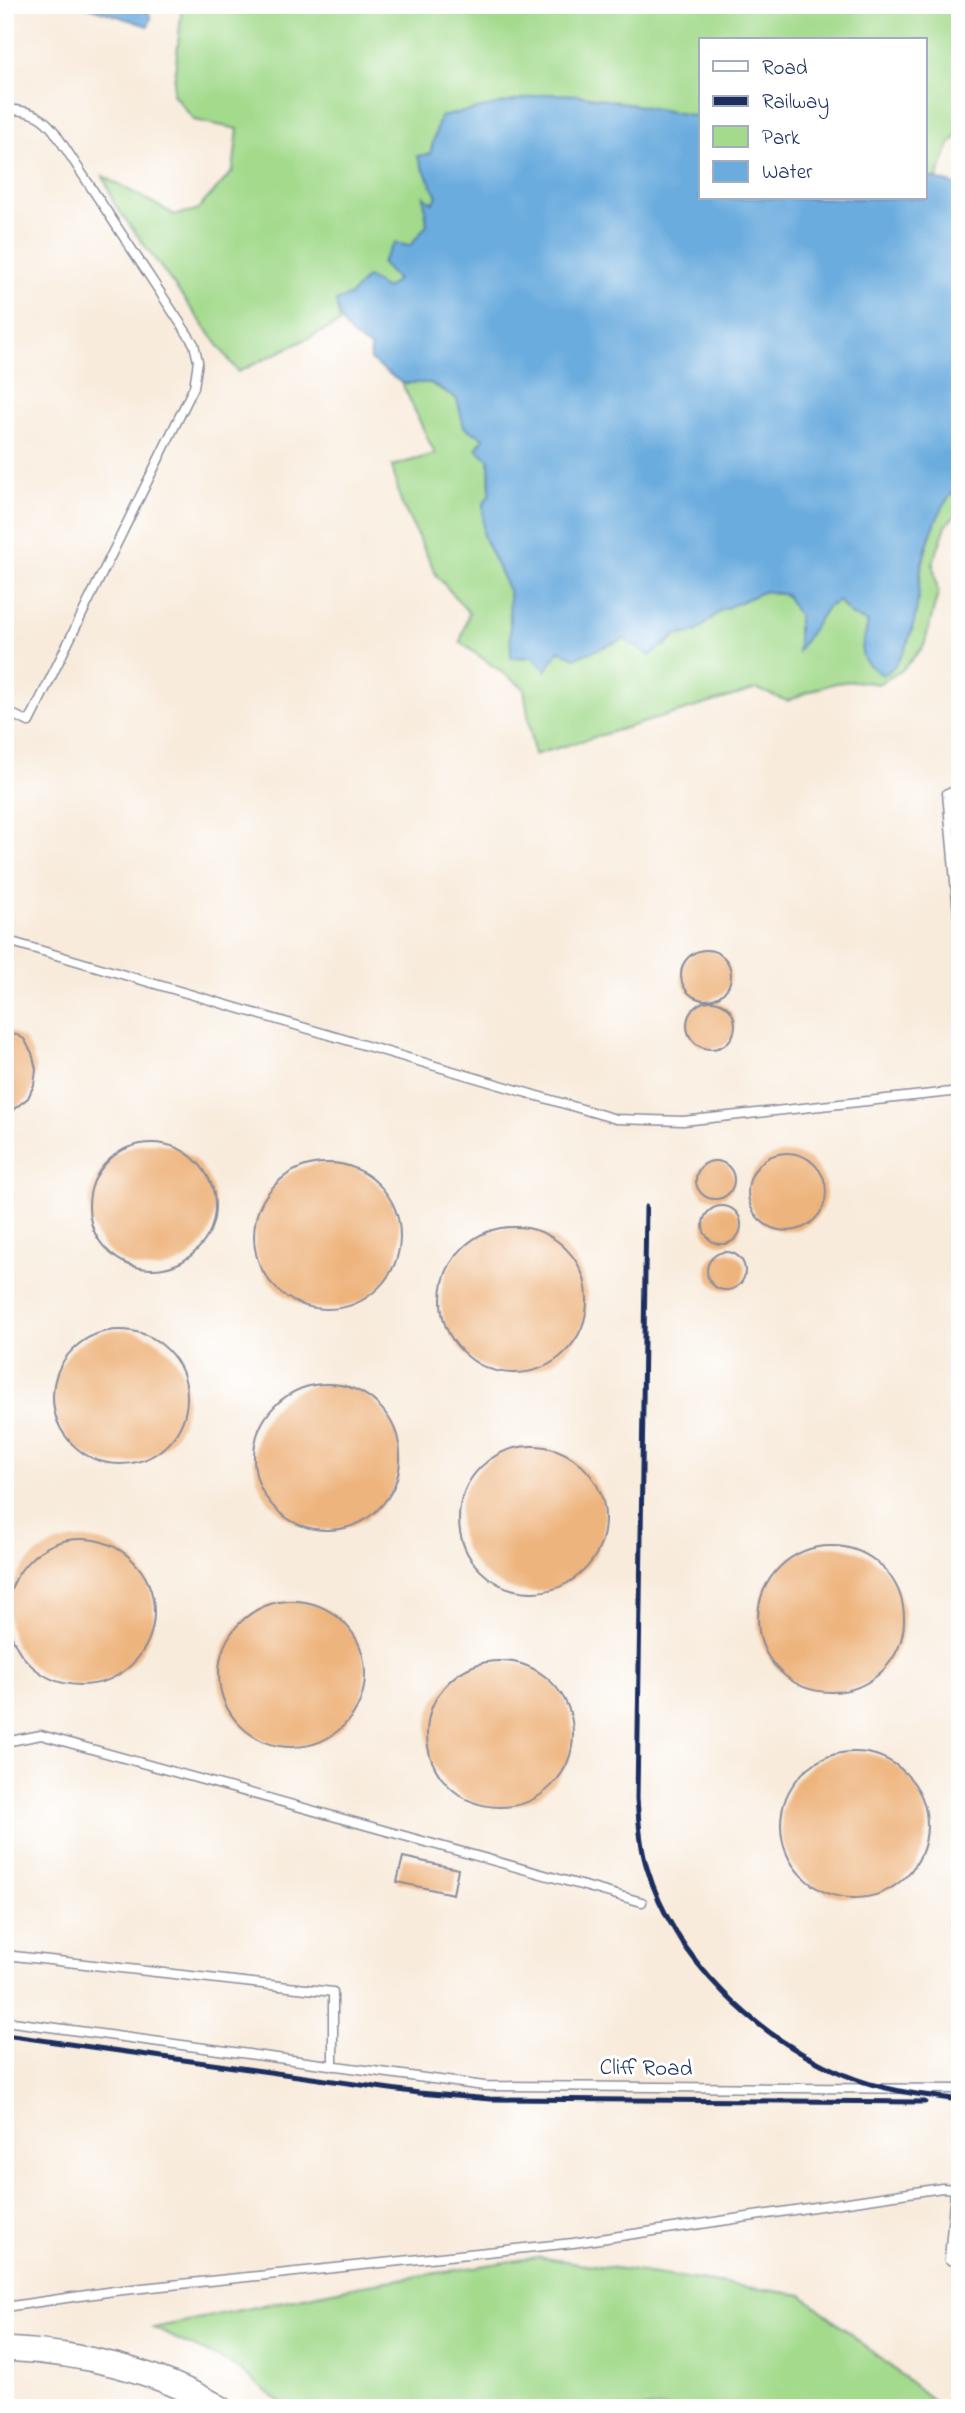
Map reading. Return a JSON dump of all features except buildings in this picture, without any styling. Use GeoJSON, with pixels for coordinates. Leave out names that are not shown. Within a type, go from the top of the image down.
{"type":"FeatureCollection","features":[{"type":"Feature","properties":{"kind":"main road"},"geometry":{"type":"LineString","coordinates":[[5,2349],[57,2352],[121,2365],[187,2388],[221,2408]]}},
{"type":"Feature","properties":{"kind":"lane"},"geometry":{"type":"LineString","coordinates":[[5,119],[15,110],[30,112],[45,120],[54,131],[194,344],[198,361],[194,387],[29,722],[5,711]]}},
{"type":"Feature","properties":{"kind":"lane"},"geometry":{"type":"LineString","coordinates":[[960,792],[947,793],[960,936]]}},
{"type":"Feature","properties":{"kind":"lane"},"geometry":{"type":"LineString","coordinates":[[5,940],[616,1119],[683,1121],[960,1091]]}},
{"type":"Feature","properties":{"kind":"lane"},"geometry":{"type":"LineString","coordinates":[[5,1742],[41,1735],[642,1902]]}},
{"type":"Feature","properties":{"kind":"lane"},"geometry":{"type":"LineString","coordinates":[[5,1955],[332,1992],[333,2066]]}},
{"type":"Feature","properties":{"kind":"lane","name":"Cliff Road"},"geometry":{"type":"LineString","coordinates":[[5,2021],[484,2086],[960,2089]]}},
{"type":"Feature","properties":{"kind":"lane"},"geometry":{"type":"LineString","coordinates":[[5,2308],[128,2290],[573,2243],[942,2188],[955,2189],[949,2260],[960,2259]]}},
{"type":"Feature","properties":{"kind":"green space"},"geometry":{"type":"Polygon","coordinates":[[[182,5],[960,5],[960,133],[950,144],[937,179],[926,176],[926,38],[699,38],[699,117],[579,95],[546,94],[440,117],[430,154],[417,156],[437,196],[434,203],[424,197],[427,225],[410,246],[397,280],[386,289],[367,277],[351,295],[336,302],[340,323],[238,372],[115,205],[103,176],[175,215],[197,210],[233,171],[238,129],[194,120],[173,94],[182,5]]]}},
{"type":"Feature","properties":{"kind":"green space"},"geometry":{"type":"Polygon","coordinates":[[[402,383],[430,383],[457,399],[464,426],[484,438],[476,449],[489,459],[490,493],[483,505],[483,536],[509,591],[512,658],[533,657],[559,649],[575,658],[624,639],[665,647],[675,636],[696,632],[721,610],[765,591],[786,595],[798,615],[798,650],[827,607],[839,601],[851,615],[868,623],[865,640],[918,601],[921,572],[935,522],[950,495],[960,486],[960,508],[946,526],[933,563],[938,593],[924,646],[901,671],[878,684],[842,682],[821,687],[787,701],[757,689],[534,755],[524,688],[460,642],[469,613],[437,576],[401,502],[392,466],[435,454],[402,383]]]}},
{"type":"Feature","properties":{"kind":"green space"},"geometry":{"type":"Polygon","coordinates":[[[537,2257],[802,2295],[942,2408],[287,2408],[233,2365],[153,2328],[357,2286],[537,2257]]]}},
{"type":"Feature","properties":{"kind":"water"},"geometry":{"type":"Polygon","coordinates":[[[83,5],[146,5],[151,19],[148,26],[83,5]]]}},
{"type":"Feature","properties":{"kind":"water"},"geometry":{"type":"Polygon","coordinates":[[[546,94],[579,95],[699,117],[699,200],[926,200],[926,176],[960,186],[960,486],[946,502],[930,538],[920,572],[912,631],[903,652],[891,669],[883,675],[863,658],[862,647],[868,623],[851,615],[839,601],[827,607],[798,651],[798,615],[786,595],[765,591],[721,610],[696,632],[675,636],[650,656],[624,639],[575,658],[559,650],[546,671],[533,657],[511,658],[509,591],[483,536],[483,505],[490,493],[489,459],[476,449],[484,438],[464,427],[457,399],[430,383],[402,383],[370,360],[371,348],[347,329],[340,317],[336,301],[351,295],[367,277],[386,289],[397,280],[381,263],[395,243],[410,246],[427,225],[424,196],[433,203],[437,196],[417,156],[430,154],[440,117],[546,94]]]}},
{"type":"Feature","properties":{"kind":"railway"},"geometry":{"type":"LineString","coordinates":[[646,1207],[637,1799],[641,1843],[647,1868],[660,1902],[677,1934],[723,1993],[751,2018],[812,2059],[845,2075],[872,2085],[960,2100]]}},
{"type":"Feature","properties":{"kind":"railway"},"geometry":{"type":"LineString","coordinates":[[5,2035],[419,2093],[490,2099],[925,2102]]}}]}
